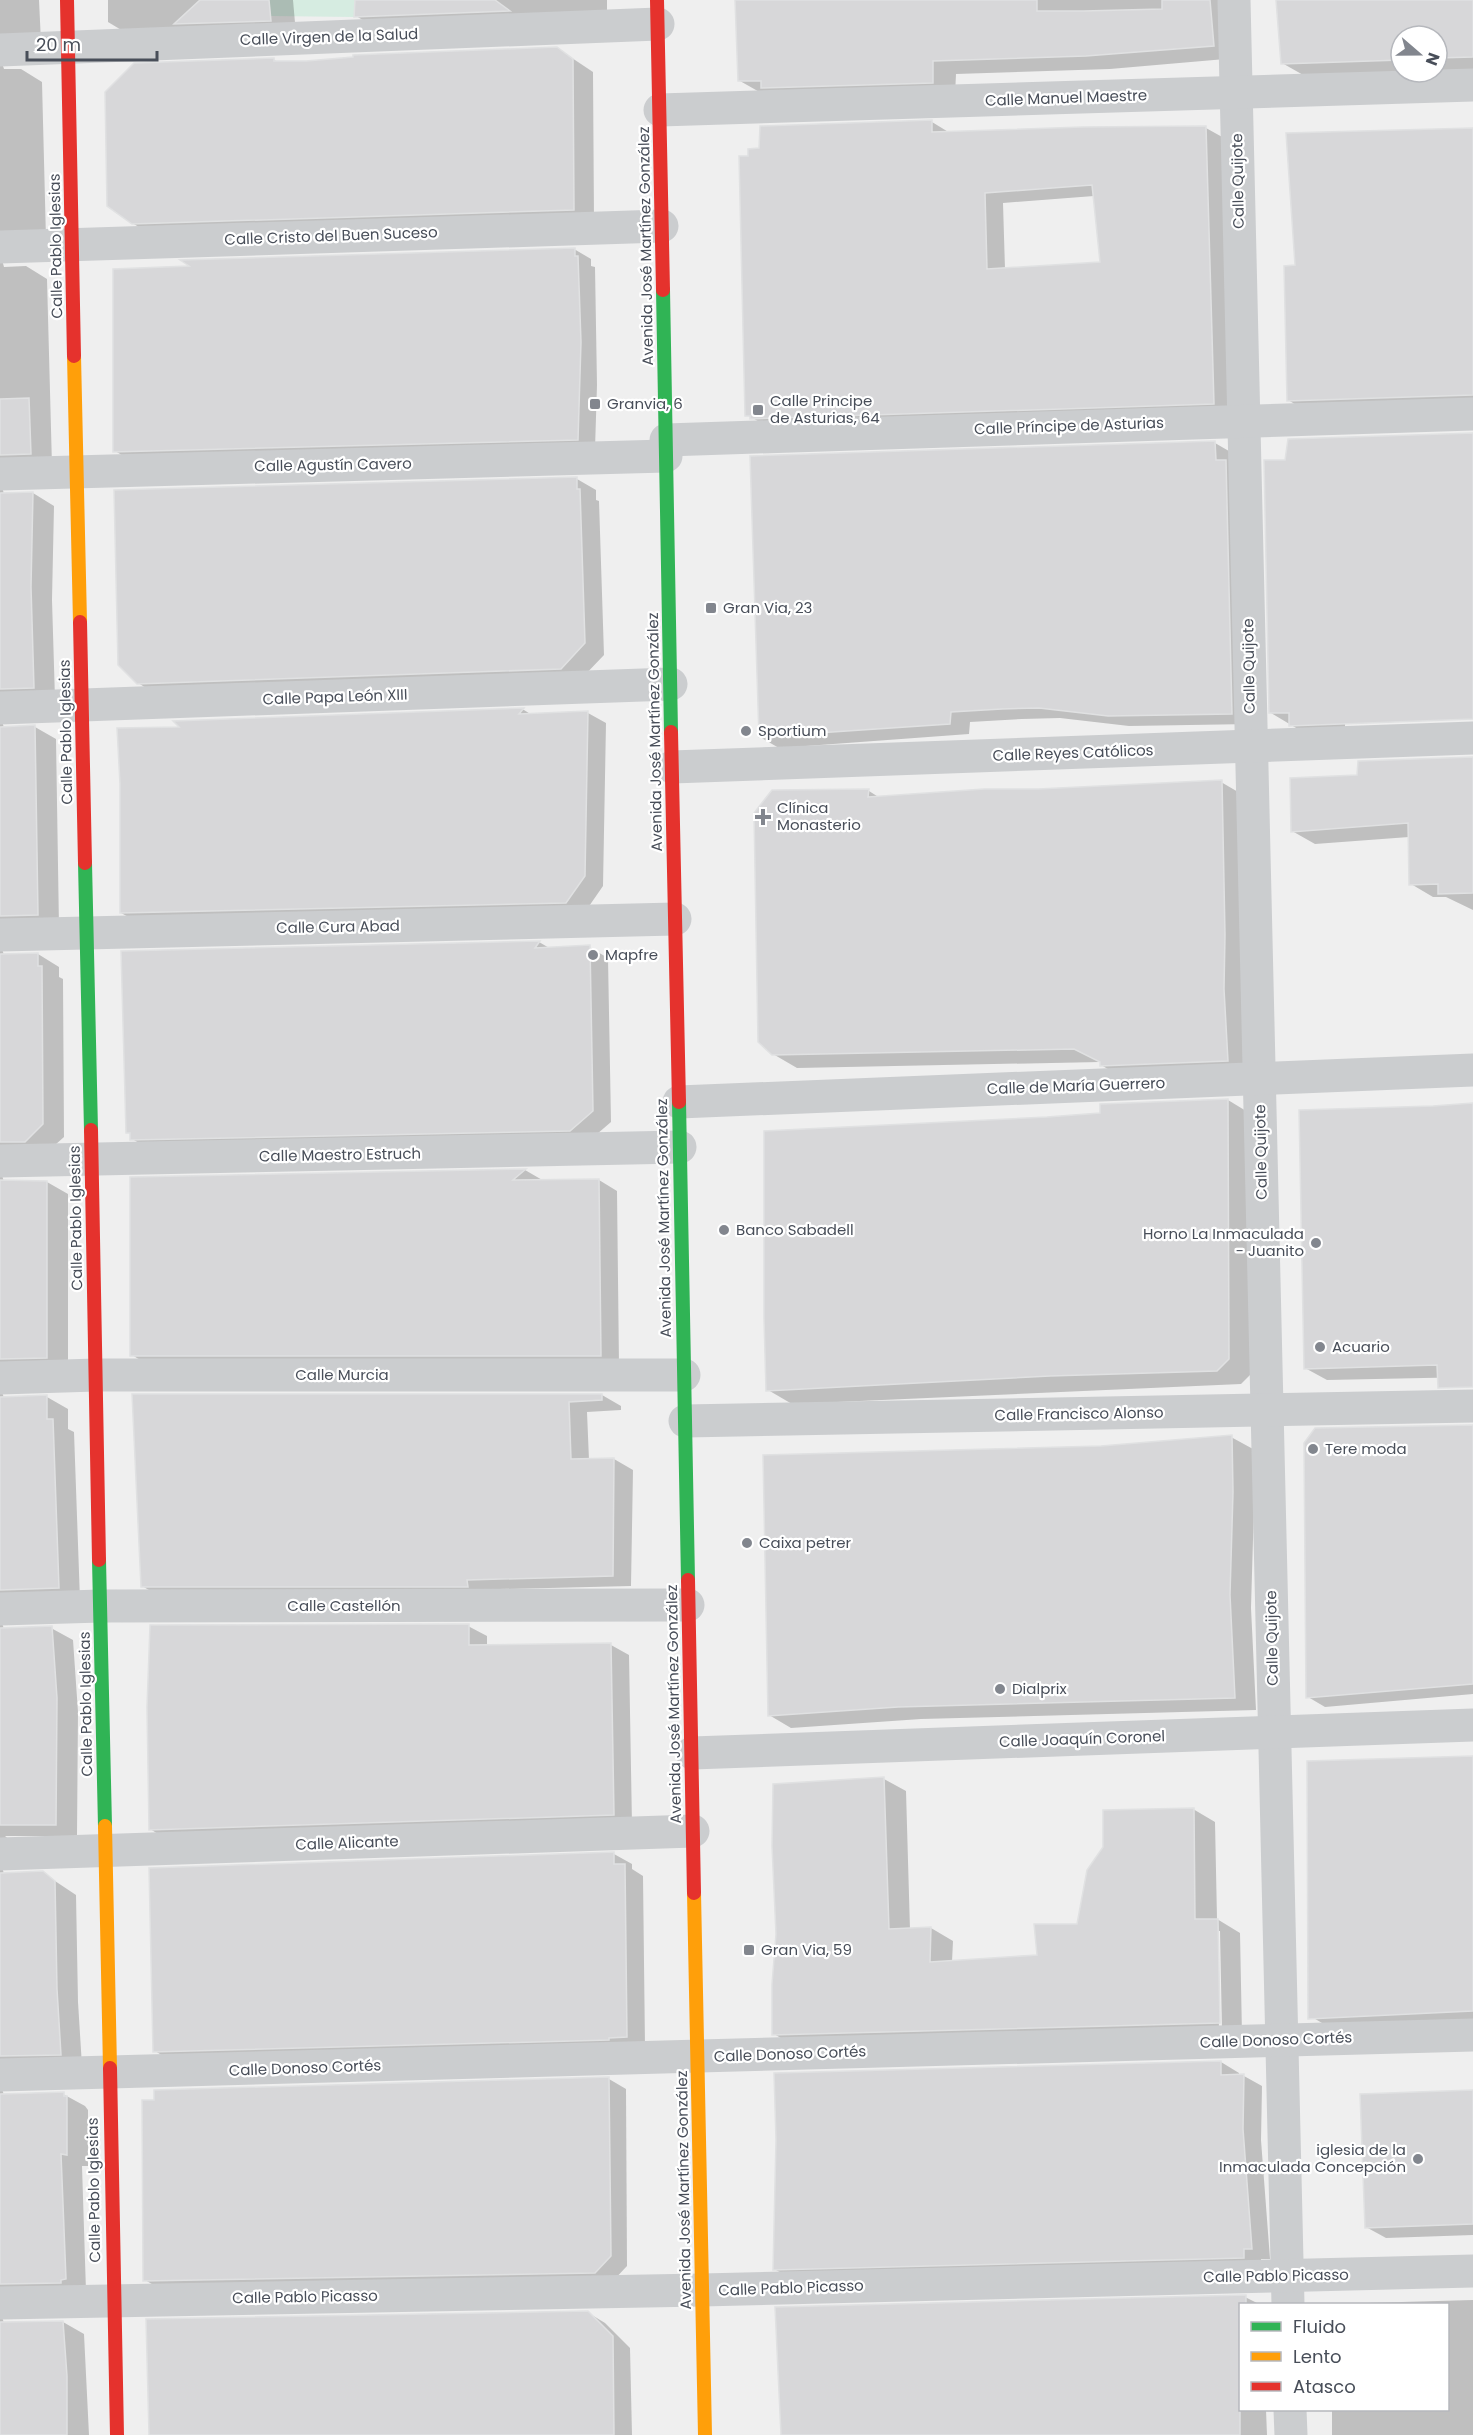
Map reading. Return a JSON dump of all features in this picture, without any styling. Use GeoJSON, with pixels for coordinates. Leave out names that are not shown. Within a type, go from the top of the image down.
{"type":"FeatureCollection","features":[{"type":"Feature","properties":{"kind":"street","name":"Calle Pablo Iglesias"},"geometry":{"type":"LineString","coordinates":[[67,0],[117,2435]]}},
{"type":"Feature","properties":{"kind":"street","name":"Calle Quijote"},"geometry":{"type":"LineString","coordinates":[[1234,0],[1287,2290]]}},
{"type":"Feature","properties":{"kind":"street","name":"Calle Virgen de la Salud"},"geometry":{"type":"LineString","coordinates":[[0,50],[658,12]]}},
{"type":"Feature","properties":{"kind":"street","name":"Avenida José Martínez González"},"geometry":{"type":"LineString","coordinates":[[658,12],[705,2435]]}},
{"type":"Feature","properties":{"kind":"street","name":"Calle Manuel Maestre"},"geometry":{"type":"LineString","coordinates":[[660,110],[1473,85]]}},
{"type":"Feature","properties":{"kind":"street","name":"Calle Cristo del Buen Suceso"},"geometry":{"type":"LineString","coordinates":[[0,247],[662,226]]}},
{"type":"Feature","properties":{"kind":"street","name":"Calle Príncipe de Asturias"},"geometry":{"type":"LineString","coordinates":[[666,448],[1244,421],[1473,414]]}},
{"type":"Feature","properties":{"kind":"street","name":"Calle Agustín Cavero"},"geometry":{"type":"LineString","coordinates":[[0,474],[666,448]]}},
{"type":"Feature","properties":{"kind":"street","name":"Calle Papa León XIII"},"geometry":{"type":"LineString","coordinates":[[0,708],[82,707],[671,684]]}},
{"type":"Feature","properties":{"kind":"street","name":"Calle Reyes Católicos"},"geometry":{"type":"LineString","coordinates":[[672,767],[1473,738]]}},
{"type":"Feature","properties":{"kind":"street","name":"Calle Cura Abad"},"geometry":{"type":"LineString","coordinates":[[0,935],[675,919]]}},
{"type":"Feature","properties":{"kind":"street","name":"Calle de María Guerrero"},"geometry":{"type":"LineString","coordinates":[[679,1102],[1473,1070]]}},
{"type":"Feature","properties":{"kind":"street","name":"Calle Maestro Estruch"},"geometry":{"type":"LineString","coordinates":[[0,1161],[680,1148]]}},
{"type":"Feature","properties":{"kind":"street","name":"Calle Murcia"},"geometry":{"type":"LineString","coordinates":[[0,1378],[96,1375],[684,1375]]}},
{"type":"Feature","properties":{"kind":"street","name":"Calle Francisco Alonso"},"geometry":{"type":"LineString","coordinates":[[685,1421],[1473,1406]]}},
{"type":"Feature","properties":{"kind":"street","name":"Calle Castellón"},"geometry":{"type":"LineString","coordinates":[[0,1609],[100,1606],[688,1605]]}},
{"type":"Feature","properties":{"kind":"street","name":"Calle Joaquín Coronel"},"geometry":{"type":"LineString","coordinates":[[692,1753],[1473,1725]]}},
{"type":"Feature","properties":{"kind":"street","name":"Calle Alicante"},"geometry":{"type":"LineString","coordinates":[[0,1854],[693,1831]]}},
{"type":"Feature","properties":{"kind":"street","name":"Calle Donoso Cortés"},"geometry":{"type":"LineString","coordinates":[[0,2075],[1473,2035]]}},
{"type":"Feature","properties":{"kind":"street","name":"Calle Pablo Picasso"},"geometry":{"type":"LineString","coordinates":[[0,2303],[702,2290],[1287,2290],[1473,2271]]}},
{"type":"Feature","properties":{"kind":"street"},"geometry":{"type":"LineString","coordinates":[[1290,2411],[1291,2435]]}},
{"type":"Feature","properties":{"kind":"green space"},"geometry":{"type":"Polygon","coordinates":[[[269,0],[355,0],[354,17],[271,16],[269,0]]]}},
{"type":"Feature","properties":{"kind":"building"},"geometry":{"type":"Polygon","coordinates":[[[200,0],[269,0],[271,21],[174,24],[200,0]]]}},
{"type":"Feature","properties":{"kind":"building"},"geometry":{"type":"Polygon","coordinates":[[[355,0],[495,0],[510,11],[354,17],[355,0]]]}},
{"type":"Feature","properties":{"kind":"building"},"geometry":{"type":"Polygon","coordinates":[[[735,0],[1037,0],[1037,11],[1084,11],[1162,9],[1162,0],[1210,0],[1214,46],[1086,56],[933,61],[933,83],[761,88],[761,81],[738,81],[735,0]]]}},
{"type":"Feature","properties":{"kind":"building"},"geometry":{"type":"Polygon","coordinates":[[[1276,0],[1473,0],[1473,57],[1449,58],[1449,24],[1389,24],[1389,60],[1281,64],[1276,0]]]}},
{"type":"Feature","properties":{"kind":"building"},"geometry":{"type":"Polygon","coordinates":[[[557,47],[573,59],[574,210],[132,224],[107,206],[105,92],[134,63],[274,58],[274,61],[306,61],[353,57],[353,55],[557,47]]]}},
{"type":"Feature","properties":{"kind":"building"},"geometry":{"type":"Polygon","coordinates":[[[932,120],[932,132],[1206,126],[1214,404],[750,419],[750,416],[745,416],[739,156],[748,156],[748,149],[759,148],[760,126],[932,120]],[[1092,185],[985,193],[987,269],[1100,262],[1092,185]]]}},
{"type":"Feature","properties":{"kind":"building"},"geometry":{"type":"Polygon","coordinates":[[[1473,128],[1473,395],[1287,401],[1284,266],[1295,265],[1286,133],[1473,128]]]}},
{"type":"Feature","properties":{"kind":"building"},"geometry":{"type":"Polygon","coordinates":[[[575,248],[575,256],[578,256],[581,342],[578,440],[113,452],[113,269],[189,266],[180,260],[575,248]]]}},
{"type":"Feature","properties":{"kind":"building"},"geometry":{"type":"Polygon","coordinates":[[[29,398],[31,454],[0,455],[0,399],[29,398]]]}},
{"type":"Feature","properties":{"kind":"building"},"geometry":{"type":"Polygon","coordinates":[[[1473,433],[1473,719],[1289,726],[1289,713],[1269,713],[1264,460],[1285,460],[1288,439],[1473,433]]]}},
{"type":"Feature","properties":{"kind":"building"},"geometry":{"type":"Polygon","coordinates":[[[1215,441],[1216,460],[1226,460],[1232,714],[1108,716],[1039,708],[1002,709],[951,712],[950,724],[759,737],[750,456],[1215,441]]]}},
{"type":"Feature","properties":{"kind":"building"},"geometry":{"type":"Polygon","coordinates":[[[577,477],[577,489],[580,489],[585,643],[561,669],[137,684],[118,665],[114,490],[577,477]]]}},
{"type":"Feature","properties":{"kind":"building"},"geometry":{"type":"Polygon","coordinates":[[[33,492],[31,587],[34,688],[0,689],[0,493],[33,492]]]}},
{"type":"Feature","properties":{"kind":"building"},"geometry":{"type":"Polygon","coordinates":[[[524,708],[519,714],[588,711],[585,876],[566,903],[120,913],[120,784],[117,728],[179,727],[173,721],[524,708]]]}},
{"type":"Feature","properties":{"kind":"building"},"geometry":{"type":"Polygon","coordinates":[[[35,725],[38,915],[0,916],[0,727],[35,725]]]}},
{"type":"Feature","properties":{"kind":"building"},"geometry":{"type":"Polygon","coordinates":[[[1473,757],[1473,893],[1438,894],[1438,884],[1409,885],[1408,823],[1291,832],[1290,778],[1357,775],[1358,761],[1473,757]]]}},
{"type":"Feature","properties":{"kind":"building"},"geometry":{"type":"Polygon","coordinates":[[[1222,780],[1224,989],[1228,1061],[1100,1066],[1100,1062],[1074,1049],[772,1055],[758,1042],[754,813],[772,790],[869,789],[868,797],[984,789],[1038,789],[1222,780]]]}},
{"type":"Feature","properties":{"kind":"building"},"geometry":{"type":"Polygon","coordinates":[[[540,941],[535,948],[590,945],[593,1111],[570,1131],[130,1140],[130,1133],[126,1133],[121,951],[540,941]]]}},
{"type":"Feature","properties":{"kind":"building"},"geometry":{"type":"Polygon","coordinates":[[[38,953],[38,966],[42,966],[43,1124],[25,1142],[0,1142],[0,954],[38,953]]]}},
{"type":"Feature","properties":{"kind":"building"},"geometry":{"type":"Polygon","coordinates":[[[1228,1099],[1229,1359],[1217,1371],[1050,1376],[766,1391],[764,1131],[1047,1117],[1100,1113],[1100,1104],[1228,1099]]]}},
{"type":"Feature","properties":{"kind":"building"},"geometry":{"type":"Polygon","coordinates":[[[1473,1103],[1473,1387],[1438,1388],[1437,1365],[1304,1369],[1299,1110],[1473,1103]]]}},
{"type":"Feature","properties":{"kind":"building"},"geometry":{"type":"Polygon","coordinates":[[[526,1169],[513,1180],[599,1179],[601,1356],[130,1356],[130,1177],[526,1169]]]}},
{"type":"Feature","properties":{"kind":"building"},"geometry":{"type":"Polygon","coordinates":[[[0,1180],[47,1181],[47,1358],[0,1359],[0,1180]]]}},
{"type":"Feature","properties":{"kind":"building"},"geometry":{"type":"Polygon","coordinates":[[[132,1394],[602,1394],[602,1400],[569,1402],[571,1459],[614,1458],[613,1576],[467,1580],[468,1587],[141,1587],[132,1394]]]}},
{"type":"Feature","properties":{"kind":"building"},"geometry":{"type":"Polygon","coordinates":[[[47,1395],[47,1419],[53,1419],[59,1588],[0,1590],[0,1397],[47,1395]]]}},
{"type":"Feature","properties":{"kind":"building"},"geometry":{"type":"Polygon","coordinates":[[[1473,1425],[1473,1684],[1306,1698],[1304,1443],[1315,1428],[1473,1425]]]}},
{"type":"Feature","properties":{"kind":"building"},"geometry":{"type":"Polygon","coordinates":[[[1232,1435],[1230,1595],[1235,1698],[898,1707],[768,1716],[763,1455],[1101,1446],[1232,1435]]]}},
{"type":"Feature","properties":{"kind":"building"},"geometry":{"type":"Polygon","coordinates":[[[469,1624],[469,1645],[611,1643],[614,1815],[149,1830],[147,1707],[150,1625],[469,1624]]]}},
{"type":"Feature","properties":{"kind":"building"},"geometry":{"type":"Polygon","coordinates":[[[52,1626],[57,1698],[56,1825],[0,1825],[0,1628],[52,1626]]]}},
{"type":"Feature","properties":{"kind":"building"},"geometry":{"type":"Polygon","coordinates":[[[1473,1756],[1473,2011],[1308,2019],[1307,1761],[1473,1756]]]}},
{"type":"Feature","properties":{"kind":"building"},"geometry":{"type":"Polygon","coordinates":[[[884,1777],[889,1929],[931,1927],[930,1962],[1037,1955],[1034,1924],[1077,1924],[1087,1870],[1103,1847],[1103,1810],[1194,1808],[1195,1919],[1218,1919],[1220,2023],[772,2035],[772,1984],[776,1934],[772,1846],[773,1784],[884,1777]]]}},
{"type":"Feature","properties":{"kind":"building"},"geometry":{"type":"Polygon","coordinates":[[[614,1852],[614,1864],[625,1864],[627,2037],[609,2038],[609,2040],[153,2052],[149,1868],[614,1852]]]}},
{"type":"Feature","properties":{"kind":"building"},"geometry":{"type":"Polygon","coordinates":[[[43,1871],[55,1881],[61,2055],[0,2056],[0,1873],[43,1871]]]}},
{"type":"Feature","properties":{"kind":"building"},"geometry":{"type":"Polygon","coordinates":[[[1221,2061],[1221,2075],[1244,2074],[1243,2129],[1252,2249],[1244,2249],[1244,2258],[773,2270],[776,2140],[774,2073],[1221,2061]]]}},
{"type":"Feature","properties":{"kind":"building"},"geometry":{"type":"Polygon","coordinates":[[[609,2077],[611,2256],[595,2273],[143,2281],[142,2100],[154,2100],[154,2090],[609,2077]]]}},
{"type":"Feature","properties":{"kind":"building","name":"iglesia de la Inmaculada Concepción"},"geometry":{"type":"Polygon","coordinates":[[[1473,2090],[1473,2224],[1365,2228],[1360,2094],[1473,2090]]]}},
{"type":"Feature","properties":{"kind":"building"},"geometry":{"type":"Polygon","coordinates":[[[64,2092],[64,2096],[67,2096],[67,2155],[61,2154],[66,2279],[61,2280],[61,2283],[0,2284],[0,2094],[64,2092]]]}},
{"type":"Feature","properties":{"kind":"building"},"geometry":{"type":"Polygon","coordinates":[[[1246,2295],[1246,2303],[1239,2303],[1240,2435],[781,2435],[775,2307],[1246,2295]]]}},
{"type":"Feature","properties":{"kind":"building"},"geometry":{"type":"Polygon","coordinates":[[[588,2311],[613,2336],[614,2435],[149,2435],[146,2319],[588,2311]]]}},
{"type":"Feature","properties":{"kind":"building"},"geometry":{"type":"Polygon","coordinates":[[[63,2321],[67,2376],[67,2435],[0,2435],[0,2322],[63,2321]]]}},
{"type":"Feature","properties":{"kind":"traffic: fast"},"geometry":{"type":"LineString","coordinates":[[663,290],[671,732]]}},
{"type":"Feature","properties":{"kind":"traffic: fast"},"geometry":{"type":"LineString","coordinates":[[85,863],[91,1130]]}},
{"type":"Feature","properties":{"kind":"traffic: fast"},"geometry":{"type":"LineString","coordinates":[[679,1102],[688,1580]]}},
{"type":"Feature","properties":{"kind":"traffic: fast"},"geometry":{"type":"LineString","coordinates":[[99,1560],[105,1826]]}},
{"type":"Feature","properties":{"kind":"traffic: slow"},"geometry":{"type":"LineString","coordinates":[[74,356],[80,622]]}},
{"type":"Feature","properties":{"kind":"traffic: slow"},"geometry":{"type":"LineString","coordinates":[[105,1826],[110,2068]]}},
{"type":"Feature","properties":{"kind":"traffic: slow"},"geometry":{"type":"LineString","coordinates":[[694,1893],[705,2435]]}},
{"type":"Feature","properties":{"kind":"traffic: jam"},"geometry":{"type":"LineString","coordinates":[[67,0],[74,356]]}},
{"type":"Feature","properties":{"kind":"traffic: jam"},"geometry":{"type":"LineString","coordinates":[[657,0],[663,290]]}},
{"type":"Feature","properties":{"kind":"traffic: jam"},"geometry":{"type":"LineString","coordinates":[[80,622],[85,863]]}},
{"type":"Feature","properties":{"kind":"traffic: jam"},"geometry":{"type":"LineString","coordinates":[[671,732],[679,1102]]}},
{"type":"Feature","properties":{"kind":"traffic: jam"},"geometry":{"type":"LineString","coordinates":[[91,1130],[99,1560]]}},
{"type":"Feature","properties":{"kind":"traffic: jam"},"geometry":{"type":"LineString","coordinates":[[688,1580],[694,1893]]}},
{"type":"Feature","properties":{"kind":"traffic: jam"},"geometry":{"type":"LineString","coordinates":[[110,2068],[117,2435]]}},
{"type":"Feature","properties":{"kind":"place","name":"Granvia, 6"},"geometry":{"type":"Point","coordinates":[595,404]}},
{"type":"Feature","properties":{"kind":"place","name":"Calle Principe de Asturias, 64"},"geometry":{"type":"Point","coordinates":[758,410]}},
{"type":"Feature","properties":{"kind":"place","name":"Gran Via, 23"},"geometry":{"type":"Point","coordinates":[711,608]}},
{"type":"Feature","properties":{"kind":"place","name":"Sportium"},"geometry":{"type":"Point","coordinates":[746,731]}},
{"type":"Feature","properties":{"kind":"place","name":"Clínica Monasterio"},"geometry":{"type":"Point","coordinates":[763,817]}},
{"type":"Feature","properties":{"kind":"place","name":"Mapfre"},"geometry":{"type":"Point","coordinates":[593,955]}},
{"type":"Feature","properties":{"kind":"place","name":"Banco Sabadell"},"geometry":{"type":"Point","coordinates":[724,1230]}},
{"type":"Feature","properties":{"kind":"place","name":"Horno La Inmaculada - Juanito"},"geometry":{"type":"Point","coordinates":[1316,1243]}},
{"type":"Feature","properties":{"kind":"place","name":"Acuario"},"geometry":{"type":"Point","coordinates":[1320,1347]}},
{"type":"Feature","properties":{"kind":"place","name":"Tere moda"},"geometry":{"type":"Point","coordinates":[1313,1449]}},
{"type":"Feature","properties":{"kind":"place","name":"Caixa petrer"},"geometry":{"type":"Point","coordinates":[747,1543]}},
{"type":"Feature","properties":{"kind":"place","name":"Dialprix"},"geometry":{"type":"Point","coordinates":[1000,1689]}},
{"type":"Feature","properties":{"kind":"place","name":"Gran Via, 59"},"geometry":{"type":"Point","coordinates":[749,1950]}},
{"type":"Feature","properties":{"kind":"place","name":"iglesia de la Inmaculada Concepción"},"geometry":{"type":"Point","coordinates":[1418,2159]}}]}
